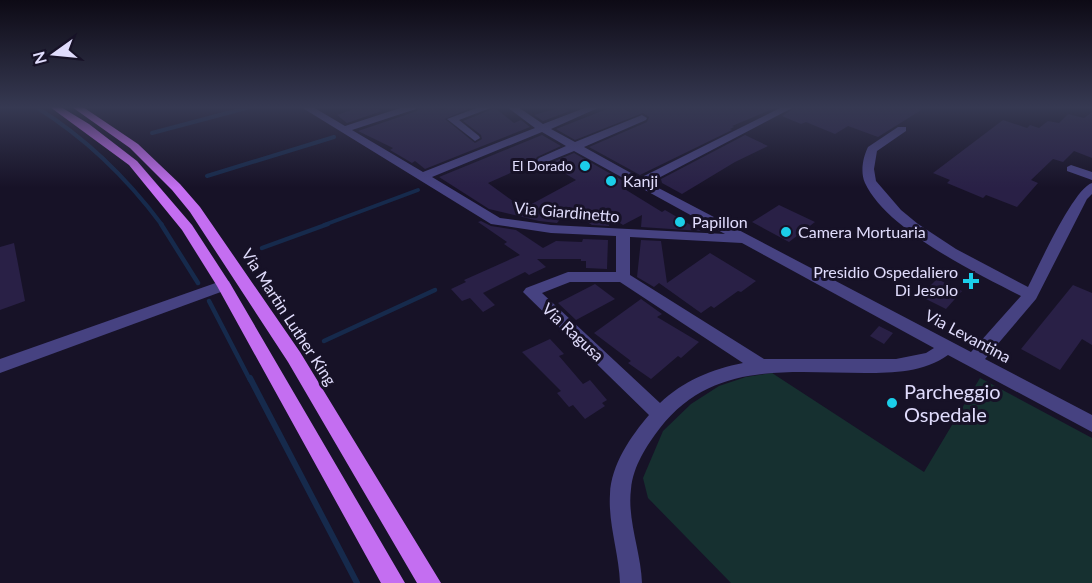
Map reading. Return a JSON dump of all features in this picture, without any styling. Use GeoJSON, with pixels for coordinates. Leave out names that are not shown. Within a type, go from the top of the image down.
{"type":"FeatureCollection","features":[{"type":"Feature","properties":{"kind":"main road"},"geometry":{"type":"LineString","coordinates":[[96,134],[133,163],[187,228],[224,285],[394,583]]}},
{"type":"Feature","properties":{"kind":"main road","name":"Via Martin Luther King"},"geometry":{"type":"LineString","coordinates":[[117,134],[134,146],[176,187],[195,210],[294,357],[430,583]]}},
{"type":"Feature","properties":{"kind":"street","name":"Via Giardinetto"},"geometry":{"type":"LineString","coordinates":[[350,134],[504,224],[623,234],[749,240]]}},
{"type":"Feature","properties":{"kind":"street"},"geometry":{"type":"LineString","coordinates":[[470,134],[475,138]]}},
{"type":"Feature","properties":{"kind":"street"},"geometry":{"type":"LineString","coordinates":[[422,177],[527,134]]}},
{"type":"Feature","properties":{"kind":"street","name":"Via Levantina"},"geometry":{"type":"LineString","coordinates":[[553,134],[1092,424]]}},
{"type":"Feature","properties":{"kind":"street"},"geometry":{"type":"LineString","coordinates":[[540,164],[543,160],[603,134]]}},
{"type":"Feature","properties":{"kind":"street"},"geometry":{"type":"LineString","coordinates":[[640,183],[736,134]]}},
{"type":"Feature","properties":{"kind":"street"},"geometry":{"type":"LineString","coordinates":[[894,134],[872,149],[867,165],[870,183],[891,207],[917,230],[955,254],[1031,295]]}},
{"type":"Feature","properties":{"kind":"street"},"geometry":{"type":"LineString","coordinates":[[1071,169],[1092,176]]}},
{"type":"Feature","properties":{"kind":"street"},"geometry":{"type":"LineString","coordinates":[[974,360],[1031,295],[1082,197],[1092,187]]}},
{"type":"Feature","properties":{"kind":"street"},"geometry":{"type":"LineString","coordinates":[[623,234],[623,278],[761,366]]}},
{"type":"Feature","properties":{"kind":"street","name":"Via Ragusa"},"geometry":{"type":"LineString","coordinates":[[623,278],[568,277],[531,292],[659,413]]}},
{"type":"Feature","properties":{"kind":"street"},"geometry":{"type":"LineString","coordinates":[[0,366],[224,285]]}},
{"type":"Feature","properties":{"kind":"street"},"geometry":{"type":"LineString","coordinates":[[632,583],[620,495],[627,463],[659,413],[680,395],[707,381],[742,369],[761,366],[896,366],[930,359],[949,346]]}},
{"type":"Feature","properties":{"kind":"green space"},"geometry":{"type":"Polygon","coordinates":[[[772,373],[924,472],[980,378],[1092,438],[1092,583],[731,583],[648,498],[643,478],[663,431],[691,404],[719,386],[746,377],[772,373]]]}},
{"type":"Feature","properties":{"kind":"building"},"geometry":{"type":"Polygon","coordinates":[[[365,134],[464,134],[475,143],[482,139],[480,134],[512,134],[425,169],[415,161],[412,163],[390,150],[393,148],[365,134]]]}},
{"type":"Feature","properties":{"kind":"building"},"geometry":{"type":"Polygon","coordinates":[[[565,134],[590,134],[575,140],[565,134]]]}},
{"type":"Feature","properties":{"kind":"building"},"geometry":{"type":"Polygon","coordinates":[[[619,134],[723,134],[640,175],[589,147],[619,134]]]}},
{"type":"Feature","properties":{"kind":"building"},"geometry":{"type":"Polygon","coordinates":[[[984,134],[1092,134],[1092,158],[1074,151],[1063,162],[1053,159],[1031,180],[1038,183],[1017,207],[986,195],[983,198],[947,183],[950,180],[933,173],[984,134]]]}},
{"type":"Feature","properties":{"kind":"building"},"geometry":{"type":"Polygon","coordinates":[[[542,135],[561,146],[537,157],[532,164],[534,168],[544,168],[574,153],[627,183],[623,185],[626,187],[623,188],[662,212],[665,210],[701,231],[641,227],[642,215],[623,225],[609,216],[609,226],[592,225],[568,210],[557,223],[539,221],[489,209],[439,177],[542,135]],[[551,165],[534,173],[524,167],[488,183],[521,207],[528,206],[576,180],[551,165]]]}},
{"type":"Feature","properties":{"kind":"building"},"geometry":{"type":"Polygon","coordinates":[[[745,135],[768,146],[735,162],[682,194],[662,183],[661,179],[745,135]]]}},
{"type":"Feature","properties":{"kind":"building","name":"Camera Mortuaria"},"geometry":{"type":"Polygon","coordinates":[[[779,205],[815,222],[789,242],[752,222],[779,205]]]}},
{"type":"Feature","properties":{"kind":"building"},"geometry":{"type":"Polygon","coordinates":[[[481,221],[491,226],[516,230],[543,248],[556,241],[608,240],[607,269],[586,268],[586,261],[581,261],[581,259],[537,259],[546,267],[529,275],[525,272],[483,293],[495,305],[483,312],[470,298],[462,301],[451,289],[466,282],[464,280],[520,255],[504,244],[507,242],[478,222],[481,221]]]}},
{"type":"Feature","properties":{"kind":"building"},"geometry":{"type":"Polygon","coordinates":[[[641,240],[661,241],[667,283],[710,253],[756,281],[714,308],[711,306],[701,313],[659,283],[654,287],[637,277],[641,240]]]}},
{"type":"Feature","properties":{"kind":"building"},"geometry":{"type":"Polygon","coordinates":[[[14,243],[25,301],[0,310],[0,247],[14,243]]]}},
{"type":"Feature","properties":{"kind":"building"},"geometry":{"type":"Polygon","coordinates":[[[937,279],[962,291],[946,309],[920,296],[937,279]]]}},
{"type":"Feature","properties":{"kind":"building"},"geometry":{"type":"Polygon","coordinates":[[[595,284],[615,299],[576,320],[558,303],[595,284]]]}},
{"type":"Feature","properties":{"kind":"building"},"geometry":{"type":"Polygon","coordinates":[[[1073,285],[1092,293],[1092,345],[1082,339],[1060,370],[1021,349],[1073,285]]]}},
{"type":"Feature","properties":{"kind":"building"},"geometry":{"type":"Polygon","coordinates":[[[641,299],[662,314],[657,317],[699,342],[651,379],[628,363],[631,361],[594,333],[641,299]]]}},
{"type":"Feature","properties":{"kind":"building"},"geometry":{"type":"Polygon","coordinates":[[[879,326],[893,333],[884,344],[870,336],[879,326]]]}},
{"type":"Feature","properties":{"kind":"building"},"geometry":{"type":"Polygon","coordinates":[[[550,339],[564,354],[559,356],[583,384],[590,380],[607,400],[602,403],[605,406],[585,419],[573,405],[569,407],[557,393],[561,391],[522,352],[550,339]]]}},
{"type":"Feature","properties":{"kind":"waterway"},"geometry":{"type":"LineString","coordinates":[[75,134],[120,175],[162,225]]}},
{"type":"Feature","properties":{"kind":"waterway"},"geometry":{"type":"LineString","coordinates":[[207,176],[334,137]]}},
{"type":"Feature","properties":{"kind":"waterway"},"geometry":{"type":"LineString","coordinates":[[324,225],[418,190]]}},
{"type":"Feature","properties":{"kind":"waterway"},"geometry":{"type":"LineString","coordinates":[[161,224],[198,283]]}},
{"type":"Feature","properties":{"kind":"waterway"},"geometry":{"type":"LineString","coordinates":[[262,248],[328,224]]}},
{"type":"Feature","properties":{"kind":"waterway"},"geometry":{"type":"LineString","coordinates":[[324,341],[435,290]]}},
{"type":"Feature","properties":{"kind":"waterway"},"geometry":{"type":"LineString","coordinates":[[209,301],[250,380]]}},
{"type":"Feature","properties":{"kind":"waterway"},"geometry":{"type":"LineString","coordinates":[[250,378],[357,583]]}},
{"type":"Feature","properties":{"kind":"place","name":"El Dorado"},"geometry":{"type":"Point","coordinates":[585,166]}},
{"type":"Feature","properties":{"kind":"place","name":"Kanji"},"geometry":{"type":"Point","coordinates":[611,181]}},
{"type":"Feature","properties":{"kind":"place","name":"Papillon"},"geometry":{"type":"Point","coordinates":[680,222]}},
{"type":"Feature","properties":{"kind":"place","name":"Camera Mortuaria"},"geometry":{"type":"Point","coordinates":[786,232]}},
{"type":"Feature","properties":{"kind":"place","name":"Presidio Ospedaliero Di Jesolo"},"geometry":{"type":"Point","coordinates":[971,281]}},
{"type":"Feature","properties":{"kind":"place","name":"Parcheggio Ospedale"},"geometry":{"type":"Point","coordinates":[892,403]}}]}
